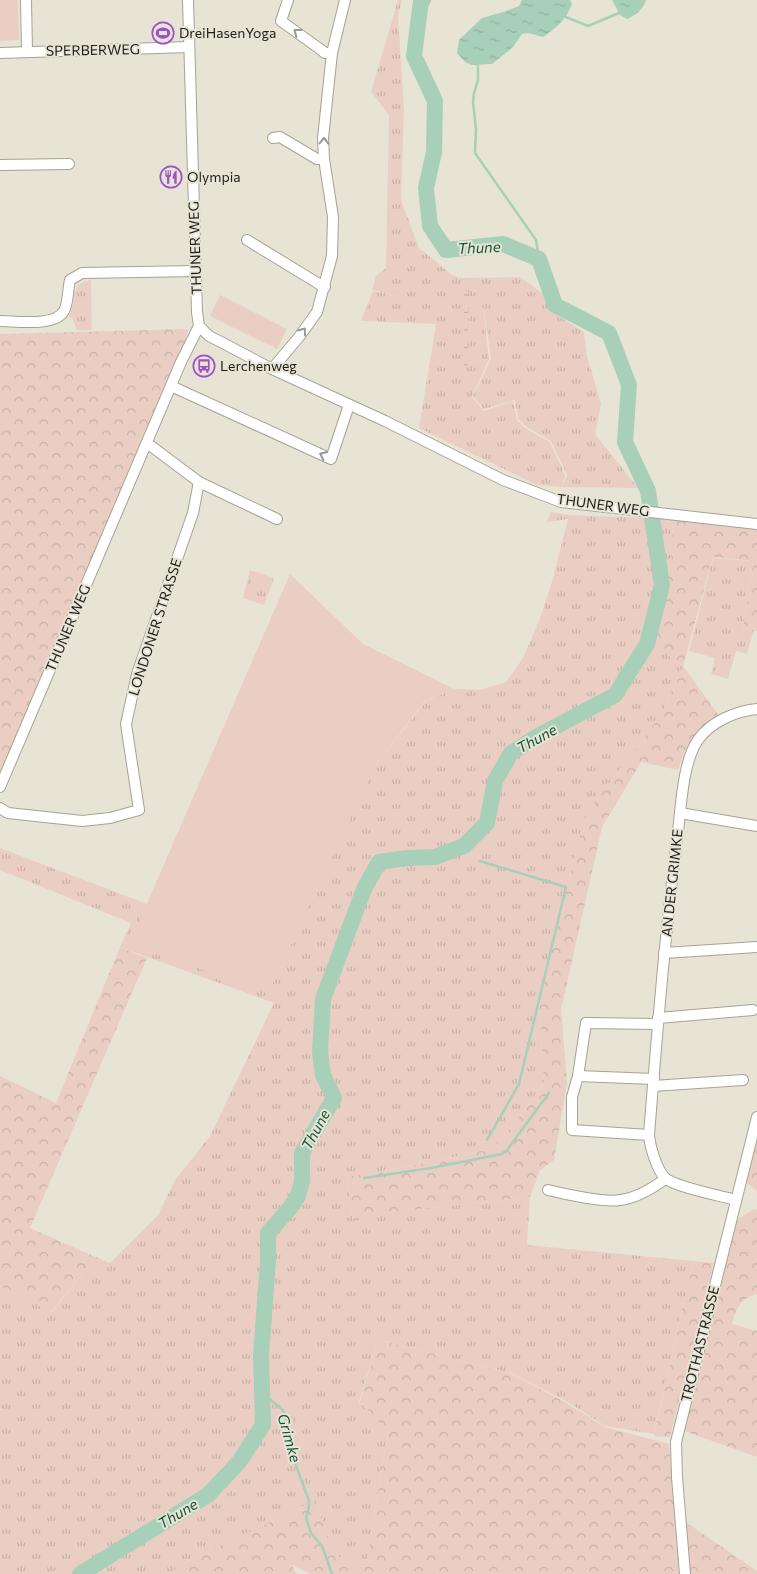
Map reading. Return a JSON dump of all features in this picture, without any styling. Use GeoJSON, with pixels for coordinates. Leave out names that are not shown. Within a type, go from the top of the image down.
{"type":"FeatureCollection","features":[{"type":"Feature","properties":{"kind":"street","name":"SPERBERWEG"},"geometry":{"type":"LineString","coordinates":[[26,0],[27,51]]}},
{"type":"Feature","properties":{"kind":"street","name":"THUNER WEG"},"geometry":{"type":"LineString","coordinates":[[0,787],[171,386],[199,326],[197,312],[188,0]]}},
{"type":"Feature","properties":{"kind":"street"},"geometry":{"type":"LineString","coordinates":[[288,0],[281,21],[325,53],[332,53]]}},
{"type":"Feature","properties":{"kind":"street"},"geometry":{"type":"LineString","coordinates":[[272,369],[317,312],[332,256],[333,217],[324,159],[326,105],[332,53],[345,0]]}},
{"type":"Feature","properties":{"kind":"street","name":"SPERBERWEG"},"geometry":{"type":"LineString","coordinates":[[0,52],[189,47]]}},
{"type":"Feature","properties":{"kind":"street"},"geometry":{"type":"LineString","coordinates":[[273,138],[280,137],[317,159],[324,159]]}},
{"type":"Feature","properties":{"kind":"street"},"geometry":{"type":"LineString","coordinates":[[0,165],[69,164]]}},
{"type":"Feature","properties":{"kind":"street"},"geometry":{"type":"LineString","coordinates":[[247,240],[325,286]]}},
{"type":"Feature","properties":{"kind":"street"},"geometry":{"type":"LineString","coordinates":[[0,321],[48,321],[58,317],[65,310],[70,280],[82,273],[196,271]]}},
{"type":"Feature","properties":{"kind":"street","name":"THUNER WEG"},"geometry":{"type":"LineString","coordinates":[[199,326],[209,336],[272,369],[385,421],[503,480],[556,500],[757,524]]}},
{"type":"Feature","properties":{"kind":"street"},"geometry":{"type":"LineString","coordinates":[[171,386],[331,459],[349,405]]}},
{"type":"Feature","properties":{"kind":"street"},"geometry":{"type":"LineString","coordinates":[[147,443],[199,482],[277,519]]}},
{"type":"Feature","properties":{"kind":"street","name":"LONDONER STRASSE"},"geometry":{"type":"LineString","coordinates":[[0,808],[8,813],[82,821],[110,818],[140,810],[126,724],[137,674],[193,513],[199,482]]}},
{"type":"Feature","properties":{"kind":"street","name":"AN DER GRIMKE"},"geometry":{"type":"LineString","coordinates":[[666,1179],[654,1158],[649,1135],[664,952],[688,761],[697,740],[710,726],[733,716],[757,709]]}},
{"type":"Feature","properties":{"kind":"street","name":"AN DER GRIMKE"},"geometry":{"type":"LineString","coordinates":[[680,813],[757,826]]}},
{"type":"Feature","properties":{"kind":"street","name":"AN DER GRIMKE"},"geometry":{"type":"LineString","coordinates":[[664,952],[757,947]]}},
{"type":"Feature","properties":{"kind":"street"},"geometry":{"type":"LineString","coordinates":[[649,1135],[572,1130],[572,1097],[578,1076],[586,1023],[658,1021],[753,1010]]}},
{"type":"Feature","properties":{"kind":"street"},"geometry":{"type":"LineString","coordinates":[[578,1076],[653,1083],[743,1080]]}},
{"type":"Feature","properties":{"kind":"street","name":"TROTHASTRASSE"},"geometry":{"type":"LineString","coordinates":[[685,1574],[676,1442],[757,1117]]}},
{"type":"Feature","properties":{"kind":"street"},"geometry":{"type":"LineString","coordinates":[[548,1190],[565,1194],[622,1200],[654,1188],[666,1179],[687,1188],[736,1200]]}},
{"type":"Feature","properties":{"kind":"green space"},"geometry":{"type":"Polygon","coordinates":[[[0,0],[18,0],[19,40],[0,41],[0,0]]]}},
{"type":"Feature","properties":{"kind":"green space"},"geometry":{"type":"Polygon","coordinates":[[[398,0],[402,0],[398,15],[404,110],[401,200],[419,248],[452,275],[462,278],[520,277],[542,293],[554,313],[584,332],[587,356],[601,404],[595,434],[638,488],[562,487],[537,485],[419,428],[436,324],[361,321],[373,291],[408,298],[372,290],[376,276],[386,268],[389,115],[371,92],[398,0]],[[482,297],[489,359],[472,397],[484,411],[513,401],[517,420],[525,428],[550,442],[565,475],[562,487],[567,475],[551,441],[527,427],[518,419],[515,400],[484,409],[473,396],[491,359],[482,297]]]}},
{"type":"Feature","properties":{"kind":"green space"},"geometry":{"type":"Polygon","coordinates":[[[91,280],[92,330],[77,330],[72,318],[69,317],[76,289],[84,282],[91,280]]]}},
{"type":"Feature","properties":{"kind":"green space"},"geometry":{"type":"Polygon","coordinates":[[[463,289],[469,289],[467,374],[462,374],[463,289]]]}},
{"type":"Feature","properties":{"kind":"green space"},"geometry":{"type":"Polygon","coordinates":[[[220,295],[287,329],[277,349],[210,316],[220,295]]]}},
{"type":"Feature","properties":{"kind":"green space"},"geometry":{"type":"Polygon","coordinates":[[[188,329],[178,370],[0,788],[0,334],[188,329]]]}},
{"type":"Feature","properties":{"kind":"green space"},"geometry":{"type":"Polygon","coordinates":[[[551,512],[569,515],[674,519],[666,599],[654,645],[683,666],[661,715],[585,815],[539,1003],[544,1082],[523,1113],[494,1148],[412,1166],[347,1177],[353,1222],[373,1214],[530,1197],[527,1245],[693,1261],[654,1434],[605,1426],[566,1401],[511,1373],[378,1340],[359,1402],[388,1430],[366,1567],[343,1564],[325,1531],[316,1500],[191,1560],[168,1574],[0,1574],[0,1286],[52,1312],[96,1257],[110,1263],[158,1215],[175,1180],[210,1136],[274,1003],[120,947],[131,923],[0,870],[0,848],[147,904],[269,991],[374,767],[426,701],[454,689],[480,690],[506,682],[523,658],[541,616],[568,519],[547,522],[551,512]]]}},
{"type":"Feature","properties":{"kind":"green space"},"geometry":{"type":"Polygon","coordinates":[[[674,519],[757,530],[757,631],[743,629],[753,561],[713,557],[683,666],[654,645],[666,599],[674,519]]]}},
{"type":"Feature","properties":{"kind":"green space"},"geometry":{"type":"Polygon","coordinates":[[[713,558],[753,561],[743,628],[754,630],[747,654],[736,651],[728,679],[711,674],[715,658],[689,651],[713,558]]]}},
{"type":"Feature","properties":{"kind":"green space"},"geometry":{"type":"Polygon","coordinates":[[[250,570],[274,578],[264,605],[243,598],[250,570]]]}},
{"type":"Feature","properties":{"kind":"green space"},"geometry":{"type":"Polygon","coordinates":[[[290,574],[363,644],[454,689],[425,701],[374,767],[269,992],[129,945],[290,574]]]}},
{"type":"Feature","properties":{"kind":"green space"},"geometry":{"type":"Polygon","coordinates":[[[683,666],[720,717],[704,728],[693,739],[685,752],[678,770],[641,762],[602,827],[561,1010],[567,1083],[554,1160],[540,1170],[530,1197],[373,1214],[353,1222],[347,1177],[412,1166],[494,1148],[523,1113],[544,1082],[539,1003],[585,815],[661,715],[683,666]]]}},
{"type":"Feature","properties":{"kind":"green space"},"geometry":{"type":"Polygon","coordinates":[[[120,947],[147,958],[30,1228],[96,1257],[51,1312],[0,1286],[0,1076],[56,1103],[120,947]]]}},
{"type":"Feature","properties":{"kind":"green space"},"geometry":{"type":"Polygon","coordinates":[[[757,1136],[757,1191],[745,1181],[757,1136]]]}},
{"type":"Feature","properties":{"kind":"green space"},"geometry":{"type":"Polygon","coordinates":[[[754,1209],[757,1210],[757,1294],[742,1302],[735,1313],[732,1324],[757,1331],[757,1457],[684,1431],[736,1220],[754,1209]]]}},
{"type":"Feature","properties":{"kind":"green space"},"geometry":{"type":"Polygon","coordinates":[[[693,1261],[714,1263],[670,1437],[654,1436],[693,1261]]]}},
{"type":"Feature","properties":{"kind":"green space"},"geometry":{"type":"Polygon","coordinates":[[[378,1340],[510,1373],[565,1402],[605,1427],[669,1444],[679,1574],[311,1574],[292,1565],[296,1574],[168,1574],[191,1560],[316,1500],[325,1531],[343,1564],[366,1567],[388,1431],[360,1402],[378,1340]]]}},
{"type":"Feature","properties":{"kind":"green space"},"geometry":{"type":"Polygon","coordinates":[[[684,1521],[757,1571],[757,1574],[689,1574],[684,1521]]]}},
{"type":"Feature","properties":{"kind":"water"},"geometry":{"type":"Polygon","coordinates":[[[522,0],[570,0],[572,4],[567,15],[560,23],[543,37],[528,33],[522,34],[513,47],[492,64],[472,65],[465,62],[457,53],[459,40],[482,18],[519,6],[522,0]]]}},
{"type":"Feature","properties":{"kind":"water"},"geometry":{"type":"Polygon","coordinates":[[[612,0],[646,0],[639,12],[627,19],[620,15],[612,0]]]}},
{"type":"Feature","properties":{"kind":"waterway","name":"Thune"},"geometry":{"type":"LineString","coordinates":[[80,1574],[208,1495],[239,1462],[263,1425],[261,1356],[268,1261],[268,1233],[298,1196],[302,1181],[302,1153],[334,1098],[323,1075],[320,1052],[323,999],[364,889],[379,862],[435,857],[464,846],[487,823],[495,781],[511,753],[538,736],[615,695],[647,644],[662,585],[648,491],[625,442],[629,385],[609,333],[555,305],[539,259],[503,244],[446,250],[430,226],[426,188],[434,152],[435,101],[414,56],[421,1],[423,0]]}},
{"type":"Feature","properties":{"kind":"waterway"},"geometry":{"type":"LineString","coordinates":[[566,17],[588,26],[619,13]]}},
{"type":"Feature","properties":{"kind":"waterway"},"geometry":{"type":"LineString","coordinates":[[478,65],[478,80],[473,102],[476,129],[475,153],[536,240],[539,259]]}},
{"type":"Feature","properties":{"kind":"waterway"},"geometry":{"type":"LineString","coordinates":[[480,861],[566,887],[519,1084],[487,1140]]}},
{"type":"Feature","properties":{"kind":"waterway"},"geometry":{"type":"LineString","coordinates":[[364,1178],[431,1168],[502,1154],[507,1150],[549,1093]]}},
{"type":"Feature","properties":{"kind":"waterway","name":"Grimke"},"geometry":{"type":"LineString","coordinates":[[261,1392],[283,1410],[291,1435],[290,1449],[309,1501],[306,1518],[311,1533],[322,1546],[332,1574]]}},
{"type":"Feature","properties":{"kind":"place","name":"DreiHasenYoga"},"geometry":{"type":"Point","coordinates":[163,33]}},
{"type":"Feature","properties":{"kind":"place","name":"Olympia"},"geometry":{"type":"Point","coordinates":[171,177]}},
{"type":"Feature","properties":{"kind":"place","name":"Lerchenweg"},"geometry":{"type":"Point","coordinates":[204,366]}}]}
